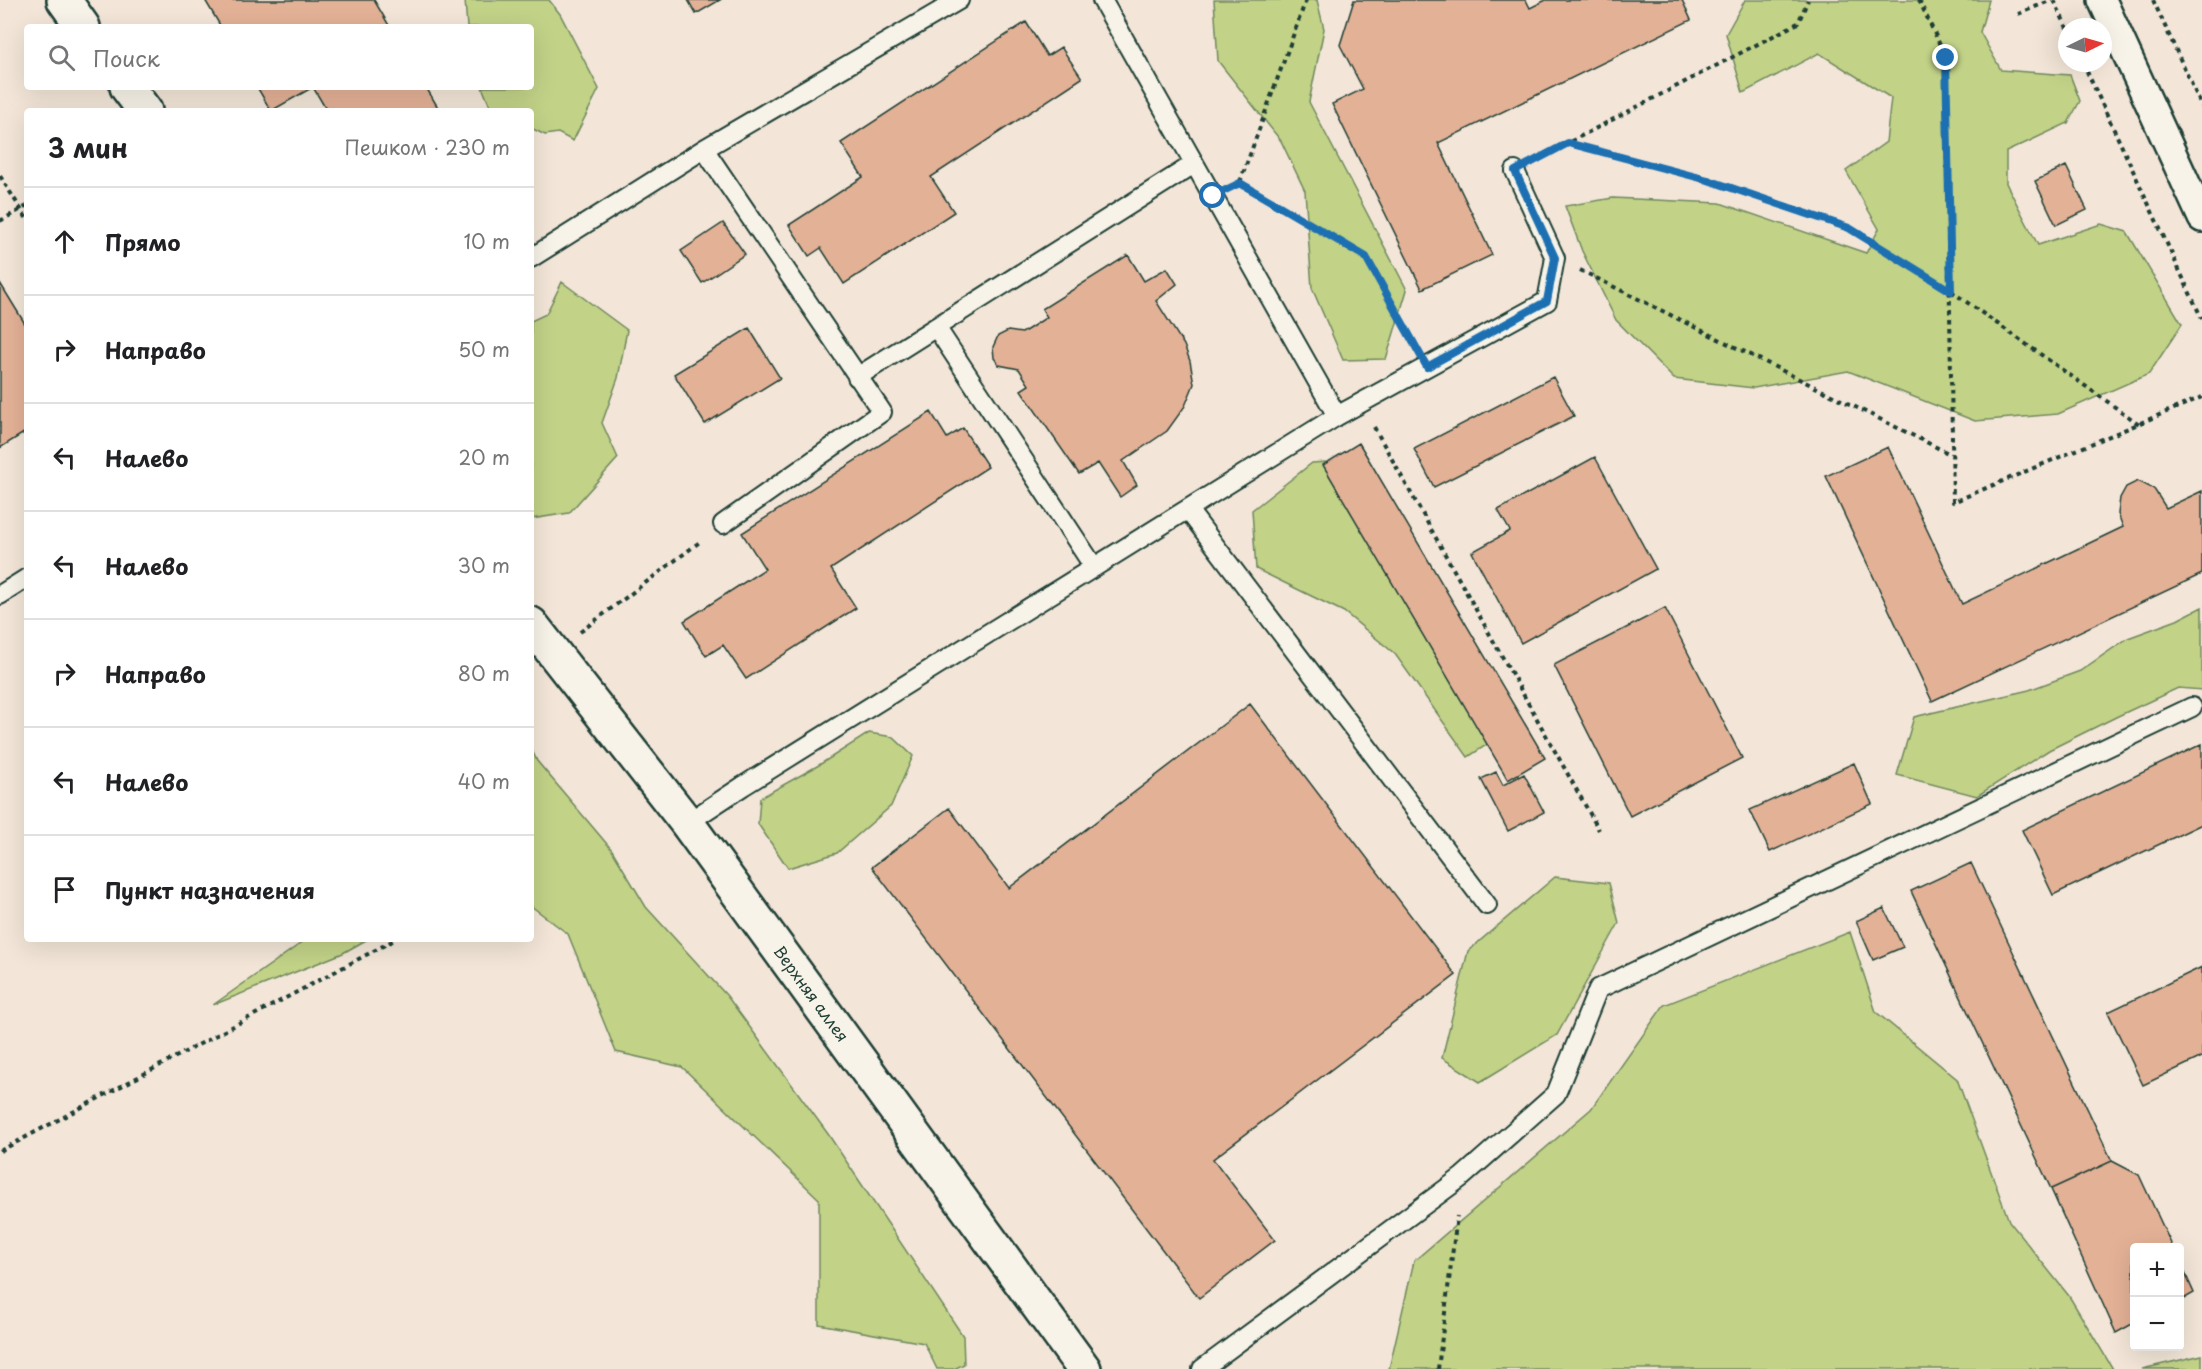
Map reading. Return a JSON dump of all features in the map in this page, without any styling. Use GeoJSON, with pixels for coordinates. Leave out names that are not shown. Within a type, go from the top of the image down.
{"type":"FeatureCollection","features":[{"type":"Feature","properties":{"kind":"street"},"geometry":{"type":"LineString","coordinates":[[64,0],[81,24]]}},
{"type":"Feature","properties":{"kind":"street"},"geometry":{"type":"LineString","coordinates":[[2102,0],[2202,218]]}},
{"type":"Feature","properties":{"kind":"street"},"geometry":{"type":"LineString","coordinates":[[129,90],[142,108]]}},
{"type":"Feature","properties":{"kind":"street","name":"Верхняя аллея"},"geometry":{"type":"LineString","coordinates":[[534,628],[687,823],[1084,1369]]}},
{"type":"Feature","properties":{"kind":"lane"},"geometry":{"type":"LineString","coordinates":[[534,256],[704,150],[959,0]]}},
{"type":"Feature","properties":{"kind":"lane"},"geometry":{"type":"LineString","coordinates":[[1102,0],[1337,416]]}},
{"type":"Feature","properties":{"kind":"lane"},"geometry":{"type":"LineString","coordinates":[[704,150],[882,412],[723,524]]}},
{"type":"Feature","properties":{"kind":"lane"},"geometry":{"type":"LineString","coordinates":[[857,377],[1194,164]]}},
{"type":"Feature","properties":{"kind":"lane"},"geometry":{"type":"LineString","coordinates":[[687,823],[742,786],[1337,416],[1547,301],[1555,258],[1515,171]]}},
{"type":"Feature","properties":{"kind":"lane"},"geometry":{"type":"LineString","coordinates":[[936,327],[1094,567]]}},
{"type":"Feature","properties":{"kind":"lane"},"geometry":{"type":"LineString","coordinates":[[1188,510],[1487,905]]}},
{"type":"Feature","properties":{"kind":"lane"},"geometry":{"type":"LineString","coordinates":[[0,595],[24,580]]}},
{"type":"Feature","properties":{"kind":"lane"},"geometry":{"type":"LineString","coordinates":[[1203,1369],[1462,1177],[1556,1095],[1598,989],[2192,707]]}},
{"type":"Feature","properties":{"kind":"path"},"geometry":{"type":"LineString","coordinates":[[1213,196],[1240,183],[1306,0]]}},
{"type":"Feature","properties":{"kind":"path"},"geometry":{"type":"LineString","coordinates":[[1515,171],[1798,23],[1808,0]]}},
{"type":"Feature","properties":{"kind":"path"},"geometry":{"type":"LineString","coordinates":[[1919,0],[1946,58],[1953,502],[2202,397]]}},
{"type":"Feature","properties":{"kind":"path"},"geometry":{"type":"LineString","coordinates":[[2018,14],[2053,0],[2062,18]]}},
{"type":"Feature","properties":{"kind":"path"},"geometry":{"type":"LineString","coordinates":[[2153,0],[2202,107]]}},
{"type":"Feature","properties":{"kind":"path"},"geometry":{"type":"LineString","coordinates":[[2087,72],[2202,319]]}},
{"type":"Feature","properties":{"kind":"path"},"geometry":{"type":"LineString","coordinates":[[1568,143],[1708,180],[1849,228],[1951,291],[2139,424]]}},
{"type":"Feature","properties":{"kind":"path"},"geometry":{"type":"LineString","coordinates":[[0,176],[24,214]]}},
{"type":"Feature","properties":{"kind":"path"},"geometry":{"type":"LineString","coordinates":[[1240,183],[1366,257],[1427,367]]}},
{"type":"Feature","properties":{"kind":"path"},"geometry":{"type":"LineString","coordinates":[[0,221],[24,208]]}},
{"type":"Feature","properties":{"kind":"path"},"geometry":{"type":"LineString","coordinates":[[1555,258],[1952,455]]}},
{"type":"Feature","properties":{"kind":"path"},"geometry":{"type":"LineString","coordinates":[[1360,403],[1599,830]]}},
{"type":"Feature","properties":{"kind":"path"},"geometry":{"type":"LineString","coordinates":[[553,652],[723,524]]}},
{"type":"Feature","properties":{"kind":"path"},"geometry":{"type":"LineString","coordinates":[[0,1151],[390,942]]}},
{"type":"Feature","properties":{"kind":"path"},"geometry":{"type":"LineString","coordinates":[[1438,1369],[1462,1177]]}},
{"type":"Feature","properties":{"kind":"green space"},"geometry":{"type":"Polygon","coordinates":[[[465,0],[549,0],[560,14],[599,89],[573,141],[558,133],[545,135],[534,130],[534,108],[491,108],[483,90],[534,90],[534,24],[467,24],[465,0]]]}},
{"type":"Feature","properties":{"kind":"green space"},"geometry":{"type":"Polygon","coordinates":[[[1214,0],[1317,0],[1324,29],[1309,102],[1407,290],[1386,359],[1343,360],[1312,288],[1305,191],[1281,141],[1218,61],[1214,0]]]}},
{"type":"Feature","properties":{"kind":"green space"},"geometry":{"type":"Polygon","coordinates":[[[1745,0],[1989,0],[1980,32],[2001,70],[2070,75],[2080,101],[2068,123],[2006,152],[2006,183],[2038,245],[2101,224],[2127,232],[2182,324],[2149,374],[2058,414],[1975,421],[1848,371],[1754,388],[1674,379],[1616,320],[1582,251],[1565,206],[1613,198],[1720,203],[1866,253],[1879,229],[1846,171],[1886,142],[1891,98],[1819,53],[1743,93],[1726,34],[1745,0]]]}},
{"type":"Feature","properties":{"kind":"green space"},"geometry":{"type":"Polygon","coordinates":[[[562,282],[627,330],[618,378],[602,423],[618,458],[569,513],[534,519],[534,320],[546,314],[562,282]]]}},
{"type":"Feature","properties":{"kind":"green space"},"geometry":{"type":"Polygon","coordinates":[[[1355,460],[1491,742],[1468,757],[1395,654],[1344,612],[1256,569],[1252,510],[1312,463],[1355,460]]]}},
{"type":"Feature","properties":{"kind":"green space"},"geometry":{"type":"Polygon","coordinates":[[[2202,607],[2202,690],[2178,688],[2118,716],[2049,750],[1977,796],[1897,775],[1914,717],[2029,690],[2080,671],[2128,638],[2177,620],[2202,607]]]}},
{"type":"Feature","properties":{"kind":"green space"},"geometry":{"type":"Polygon","coordinates":[[[869,733],[893,737],[913,756],[891,806],[837,853],[788,868],[758,824],[760,798],[819,765],[869,733]]]}},
{"type":"Feature","properties":{"kind":"green space"},"geometry":{"type":"Polygon","coordinates":[[[534,754],[612,850],[646,907],[727,996],[828,1134],[963,1336],[964,1364],[954,1369],[937,1369],[924,1343],[819,1324],[819,1199],[682,1067],[616,1052],[568,934],[534,908],[534,754]]]}},
{"type":"Feature","properties":{"kind":"green space"},"geometry":{"type":"Polygon","coordinates":[[[1555,877],[1609,883],[1619,923],[1557,1035],[1480,1082],[1442,1058],[1468,951],[1555,877]]]}},
{"type":"Feature","properties":{"kind":"green space"},"geometry":{"type":"Polygon","coordinates":[[[1850,932],[1876,1012],[1957,1079],[2009,1221],[2069,1296],[2113,1369],[1389,1369],[1414,1261],[1591,1109],[1664,1005],[1850,932]]]}},
{"type":"Feature","properties":{"kind":"green space"},"geometry":{"type":"Polygon","coordinates":[[[303,942],[363,942],[343,953],[213,1005],[303,942]]]}},
{"type":"Feature","properties":{"kind":"green space"},"geometry":{"type":"Polygon","coordinates":[[[2202,1355],[2202,1369],[2142,1369],[2202,1355]]]}},
{"type":"Feature","properties":{"kind":"building"},"geometry":{"type":"Polygon","coordinates":[[[205,0],[374,0],[388,24],[219,24],[205,0]]]}},
{"type":"Feature","properties":{"kind":"building"},"geometry":{"type":"Polygon","coordinates":[[[688,0],[720,0],[696,14],[688,0]]]}},
{"type":"Feature","properties":{"kind":"building"},"geometry":{"type":"Polygon","coordinates":[[[1354,0],[1526,0],[1530,8],[1546,0],[1682,0],[1691,20],[1438,143],[1492,255],[1422,289],[1332,104],[1363,89],[1340,45],[1354,0]]]}},
{"type":"Feature","properties":{"kind":"building"},"geometry":{"type":"Polygon","coordinates":[[[1026,22],[1047,56],[1061,47],[1082,78],[931,177],[954,212],[844,284],[821,248],[809,256],[789,225],[863,177],[841,143],[1026,22]]]}},
{"type":"Feature","properties":{"kind":"building"},"geometry":{"type":"Polygon","coordinates":[[[259,90],[308,90],[276,108],[269,108],[259,90]]]}},
{"type":"Feature","properties":{"kind":"building"},"geometry":{"type":"Polygon","coordinates":[[[315,90],[428,90],[438,108],[325,108],[315,90]]]}},
{"type":"Feature","properties":{"kind":"building"},"geometry":{"type":"Polygon","coordinates":[[[2066,166],[2087,210],[2056,225],[2035,181],[2066,166]]]}},
{"type":"Feature","properties":{"kind":"building"},"geometry":{"type":"Polygon","coordinates":[[[723,223],[745,254],[702,283],[681,251],[723,223]]]}},
{"type":"Feature","properties":{"kind":"building"},"geometry":{"type":"Polygon","coordinates":[[[1128,255],[1144,281],[1167,268],[1177,284],[1156,301],[1184,345],[1190,361],[1194,384],[1185,406],[1167,431],[1123,461],[1137,485],[1120,497],[1098,463],[1079,474],[1021,390],[1029,385],[1019,369],[999,365],[994,358],[993,347],[998,336],[1008,331],[1022,333],[1047,317],[1042,309],[1128,255]]]}},
{"type":"Feature","properties":{"kind":"building"},"geometry":{"type":"Polygon","coordinates":[[[0,283],[24,322],[24,433],[0,448],[0,283]]]}},
{"type":"Feature","properties":{"kind":"building"},"geometry":{"type":"Polygon","coordinates":[[[749,328],[780,378],[705,424],[674,374],[749,328]]]}},
{"type":"Feature","properties":{"kind":"building"},"geometry":{"type":"Polygon","coordinates":[[[1553,377],[1574,416],[1434,487],[1414,449],[1553,377]]]}},
{"type":"Feature","properties":{"kind":"building"},"geometry":{"type":"Polygon","coordinates":[[[931,412],[947,438],[963,428],[988,467],[831,569],[856,608],[746,679],[723,645],[706,656],[684,621],[765,569],[742,533],[931,412]]]}},
{"type":"Feature","properties":{"kind":"building"},"geometry":{"type":"Polygon","coordinates":[[[1359,443],[1545,758],[1508,780],[1323,465],[1359,443]]]}},
{"type":"Feature","properties":{"kind":"building"},"geometry":{"type":"Polygon","coordinates":[[[1888,447],[1962,604],[2123,527],[2118,514],[2120,498],[2126,487],[2138,481],[2154,489],[2166,508],[2202,491],[2202,574],[1932,701],[1826,476],[1888,447]]]}},
{"type":"Feature","properties":{"kind":"building"},"geometry":{"type":"Polygon","coordinates":[[[1595,457],[1656,569],[1521,643],[1472,552],[1510,531],[1498,510],[1595,457]]]}},
{"type":"Feature","properties":{"kind":"building"},"geometry":{"type":"Polygon","coordinates":[[[1665,608],[1742,758],[1630,816],[1554,665],[1665,608]]]}},
{"type":"Feature","properties":{"kind":"building"},"geometry":{"type":"Polygon","coordinates":[[[1250,704],[1456,975],[1213,1159],[1275,1240],[1199,1298],[872,867],[949,808],[1009,888],[1250,704]]]}},
{"type":"Feature","properties":{"kind":"building"},"geometry":{"type":"Polygon","coordinates":[[[2202,744],[2202,824],[2053,895],[2022,830],[2202,744]]]}},
{"type":"Feature","properties":{"kind":"building"},"geometry":{"type":"Polygon","coordinates":[[[1854,763],[1872,804],[1770,852],[1750,810],[1854,763]]]}},
{"type":"Feature","properties":{"kind":"building"},"geometry":{"type":"Polygon","coordinates":[[[1496,772],[1503,785],[1524,774],[1544,812],[1508,831],[1481,779],[1496,772]]]}},
{"type":"Feature","properties":{"kind":"building"},"geometry":{"type":"Polygon","coordinates":[[[1971,863],[2112,1161],[2051,1189],[1911,891],[1971,863]]]}},
{"type":"Feature","properties":{"kind":"building"},"geometry":{"type":"Polygon","coordinates":[[[1884,908],[1903,947],[1873,960],[1856,921],[1884,908]]]}},
{"type":"Feature","properties":{"kind":"building"},"geometry":{"type":"Polygon","coordinates":[[[2202,967],[2202,1057],[2143,1085],[2108,1012],[2202,967]]]}},
{"type":"Feature","properties":{"kind":"building"},"geometry":{"type":"Polygon","coordinates":[[[2112,1161],[2139,1175],[2171,1243],[2130,1243],[2130,1325],[2116,1333],[2051,1189],[2112,1161]]]}},
{"type":"Feature","properties":{"kind":"building"},"geometry":{"type":"Polygon","coordinates":[[[2184,1271],[2194,1293],[2184,1299],[2184,1271]]]}},
{"type":"Feature","properties":{"kind":"route"},"geometry":{"type":"LineString","coordinates":[[1213,196],[1240,183],[1366,257],[1427,367],[1547,301],[1555,258],[1515,171],[1568,143],[1708,180],[1849,228],[1951,291],[1946,58]]}}]}
